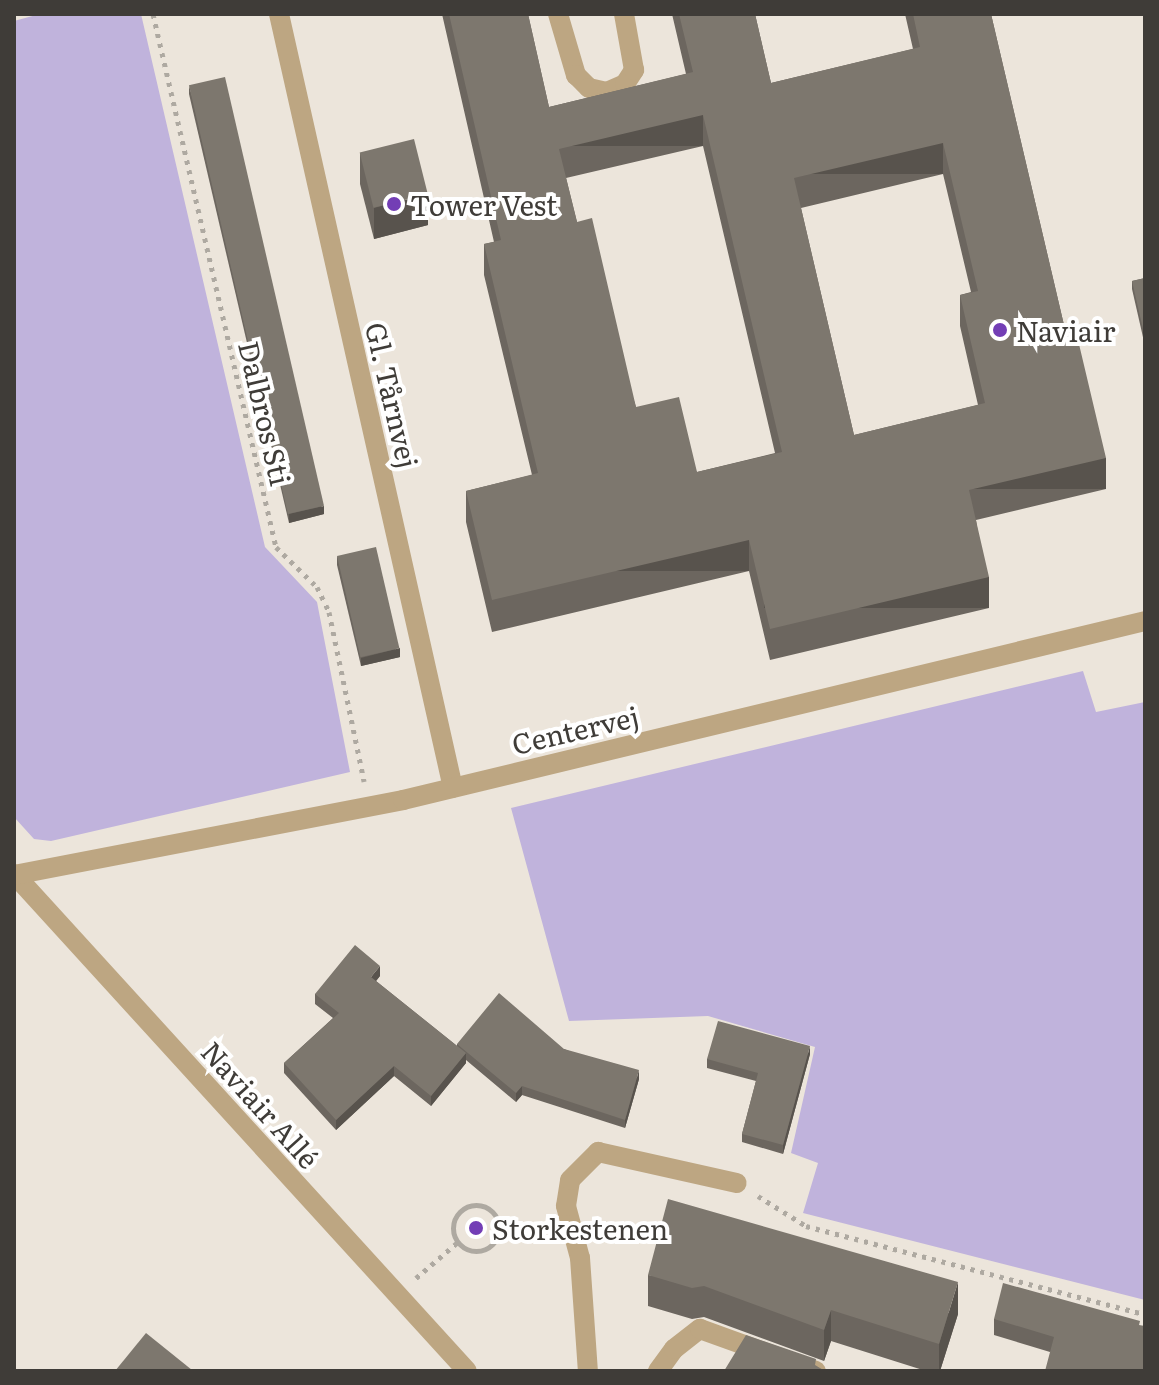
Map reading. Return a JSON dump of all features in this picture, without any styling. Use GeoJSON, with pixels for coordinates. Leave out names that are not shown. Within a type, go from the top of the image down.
{"type":"FeatureCollection","features":[{"type":"Feature","properties":{"kind":"street","name":"Gl. Tårnvej"},"geometry":{"type":"LineString","coordinates":[[279,14],[453,788]]}},
{"type":"Feature","properties":{"kind":"street"},"geometry":{"type":"LineString","coordinates":[[558,14],[576,75],[589,88],[607,92],[625,84],[634,70],[624,14]]}},
{"type":"Feature","properties":{"kind":"street","name":"Centervej"},"geometry":{"type":"LineString","coordinates":[[14,874],[453,788],[1145,621]]}},
{"type":"Feature","properties":{"kind":"street","name":"Naviair Allé"},"geometry":{"type":"LineString","coordinates":[[14,874],[467,1371]]}},
{"type":"Feature","properties":{"kind":"street"},"geometry":{"type":"LineString","coordinates":[[593,1368],[580,1258],[566,1206],[570,1180],[598,1152],[737,1183]]}},
{"type":"Feature","properties":{"kind":"street"},"geometry":{"type":"LineString","coordinates":[[658,1371],[674,1349],[700,1329],[816,1371]]}},
{"type":"Feature","properties":{"kind":"path","name":"Dalbros Sti"},"geometry":{"type":"LineString","coordinates":[[153,14],[276,547],[317,587],[329,612],[369,805]]}},
{"type":"Feature","properties":{"kind":"path"},"geometry":{"type":"LineString","coordinates":[[737,1183],[806,1226],[1145,1314]]}},
{"type":"Feature","properties":{"kind":"path"},"geometry":{"type":"LineString","coordinates":[[484,1205],[495,1214],[500,1229],[487,1248],[471,1250],[458,1242],[454,1223],[464,1207],[484,1205]]}},
{"type":"Feature","properties":{"kind":"path"},"geometry":{"type":"LineString","coordinates":[[397,1295],[458,1242]]}},
{"type":"Feature","properties":{"kind":"shaded area"},"geometry":{"type":"Polygon","coordinates":[[[40,14],[141,14],[265,547],[317,602],[350,772],[51,841],[34,839],[14,817],[14,21],[40,14]]]}},
{"type":"Feature","properties":{"kind":"shaded area"},"geometry":{"type":"Polygon","coordinates":[[[1083,671],[1096,712],[1145,702],[1145,1300],[803,1213],[818,1163],[791,1153],[815,1047],[708,1016],[569,1021],[511,808],[1083,671]]]}},
{"type":"Feature","properties":{"kind":"building","name":"Naviair"},"geometry":{"type":"Polygon","coordinates":[[[449,14],[528,14],[549,107],[693,72],[679,14],[755,14],[771,83],[920,47],[913,14],[991,14],[1064,325],[1074,323],[1106,458],[969,490],[989,577],[770,629],[749,540],[492,600],[466,491],[538,473],[484,244],[501,240],[449,14]],[[703,115],[559,149],[577,222],[592,218],[636,407],[679,397],[697,472],[782,452],[703,115]],[[943,143],[794,178],[854,435],[985,403],[960,295],[978,291],[943,143]]]}},
{"type":"Feature","properties":{"kind":"building"},"geometry":{"type":"Polygon","coordinates":[[[225,77],[324,506],[288,514],[189,85],[225,77]]]}},
{"type":"Feature","properties":{"kind":"building"},"geometry":{"type":"Polygon","coordinates":[[[414,139],[428,194],[373,208],[360,153],[414,139]]]}},
{"type":"Feature","properties":{"kind":"building"},"geometry":{"type":"Polygon","coordinates":[[[1145,278],[1145,338],[1132,281],[1145,278]]]}},
{"type":"Feature","properties":{"kind":"building"},"geometry":{"type":"Polygon","coordinates":[[[376,547],[399,648],[360,657],[337,556],[376,547]]]}},
{"type":"Feature","properties":{"kind":"building"},"geometry":{"type":"Polygon","coordinates":[[[355,945],[380,966],[371,977],[466,1053],[431,1096],[394,1066],[336,1120],[284,1063],[339,1013],[315,994],[355,945]]]}},
{"type":"Feature","properties":{"kind":"building"},"geometry":{"type":"Polygon","coordinates":[[[499,993],[564,1049],[639,1070],[625,1120],[522,1086],[516,1093],[457,1044],[499,993]]]}},
{"type":"Feature","properties":{"kind":"building"},"geometry":{"type":"Polygon","coordinates":[[[718,1021],[810,1046],[783,1145],[742,1134],[758,1073],[707,1059],[718,1021]]]}},
{"type":"Feature","properties":{"kind":"building"},"geometry":{"type":"Polygon","coordinates":[[[668,1199],[958,1282],[939,1344],[831,1310],[824,1330],[704,1286],[692,1288],[648,1275],[668,1199]]]}},
{"type":"Feature","properties":{"kind":"building"},"geometry":{"type":"Polygon","coordinates":[[[1003,1283],[1140,1321],[1139,1325],[1145,1326],[1145,1371],[1045,1371],[1054,1337],[994,1319],[1003,1283]]]}},
{"type":"Feature","properties":{"kind":"building"},"geometry":{"type":"Polygon","coordinates":[[[146,1333],[192,1370],[115,1371],[146,1333]]]}},
{"type":"Feature","properties":{"kind":"building"},"geometry":{"type":"Polygon","coordinates":[[[746,1335],[816,1359],[815,1365],[825,1371],[724,1371],[746,1335]]]}},
{"type":"Feature","properties":{"kind":"place","name":"Tower Vest"},"geometry":{"type":"Point","coordinates":[394,204]}},
{"type":"Feature","properties":{"kind":"place","name":"Naviair"},"geometry":{"type":"Point","coordinates":[1000,330]}},
{"type":"Feature","properties":{"kind":"place","name":"Storkestenen"},"geometry":{"type":"Point","coordinates":[476,1228]}}]}
